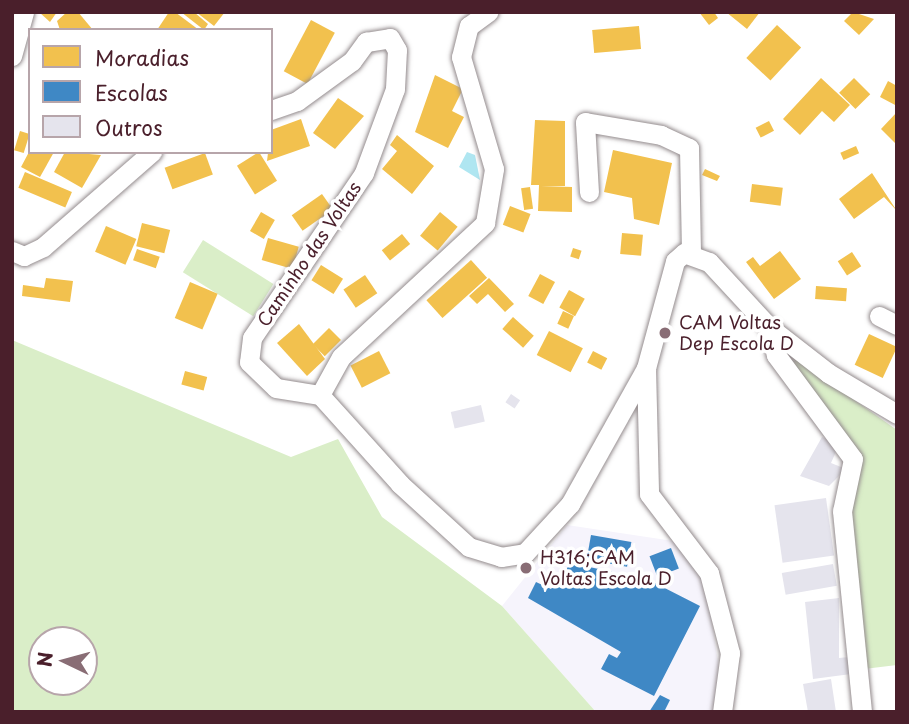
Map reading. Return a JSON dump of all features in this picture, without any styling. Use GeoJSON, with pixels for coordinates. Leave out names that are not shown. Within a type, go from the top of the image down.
{"type":"FeatureCollection","features":[{"type":"Feature","properties":{"kind":"street"},"geometry":{"type":"LineString","coordinates":[[12,56],[24,12]]}},
{"type":"Feature","properties":{"kind":"street"},"geometry":{"type":"LineString","coordinates":[[488,12],[469,26],[461,57],[494,169],[485,223],[341,357],[320,395],[400,484],[469,547],[501,557],[525,552],[561,516],[646,368],[675,261],[691,252]]}},
{"type":"Feature","properties":{"kind":"street","name":"Caminho das Voltas"},"geometry":{"type":"LineString","coordinates":[[273,109],[297,101],[352,61],[366,42],[390,38],[397,50],[395,89],[364,173],[252,338],[254,374],[276,388],[320,395]]}},
{"type":"Feature","properties":{"kind":"street"},"geometry":{"type":"LineString","coordinates":[[589,192],[585,122],[661,135],[689,148],[691,252]]}},
{"type":"Feature","properties":{"kind":"street"},"geometry":{"type":"LineString","coordinates":[[12,251],[24,256],[43,247],[150,154]]}},
{"type":"Feature","properties":{"kind":"street"},"geometry":{"type":"LineString","coordinates":[[691,252],[709,262],[769,327],[897,414]]}},
{"type":"Feature","properties":{"kind":"street"},"geometry":{"type":"LineString","coordinates":[[879,316],[897,325]]}},
{"type":"Feature","properties":{"kind":"street"},"geometry":{"type":"LineString","coordinates":[[769,327],[775,355],[853,459],[842,511],[862,712]]}},
{"type":"Feature","properties":{"kind":"street"},"geometry":{"type":"LineString","coordinates":[[646,368],[649,494],[709,573],[730,653],[722,712]]}},
{"type":"Feature","properties":{"kind":"shaded area"},"geometry":{"type":"Polygon","coordinates":[[[567,525],[680,542],[706,584],[721,681],[714,712],[596,712],[502,606],[567,525]]]}},
{"type":"Feature","properties":{"kind":"green space"},"geometry":{"type":"Polygon","coordinates":[[[203,240],[273,284],[253,316],[183,272],[203,240]]]}},
{"type":"Feature","properties":{"kind":"green space"},"geometry":{"type":"Polygon","coordinates":[[[12,340],[291,457],[338,439],[382,517],[502,606],[596,712],[12,712],[12,340]]]}},
{"type":"Feature","properties":{"kind":"green space"},"geometry":{"type":"Polygon","coordinates":[[[796,359],[897,430],[897,665],[864,669],[847,517],[861,455],[791,364],[796,359]]]}},
{"type":"Feature","properties":{"kind":"water"},"geometry":{"type":"Polygon","coordinates":[[[467,152],[475,155],[480,180],[459,167],[467,152]]]}},
{"type":"Feature","properties":{"kind":"building: Moradias"},"geometry":{"type":"Polygon","coordinates":[[[39,12],[57,12],[50,22],[39,12]]]}},
{"type":"Feature","properties":{"kind":"building: Moradias"},"geometry":{"type":"Polygon","coordinates":[[[67,12],[78,12],[91,28],[59,28],[57,21],[67,12]]]}},
{"type":"Feature","properties":{"kind":"building: Moradias"},"geometry":{"type":"Polygon","coordinates":[[[169,12],[175,12],[196,28],[158,28],[169,12]]]}},
{"type":"Feature","properties":{"kind":"building: Moradias"},"geometry":{"type":"Polygon","coordinates":[[[181,12],[194,12],[208,24],[201,28],[181,12]]]}},
{"type":"Feature","properties":{"kind":"building: Moradias"},"geometry":{"type":"Polygon","coordinates":[[[196,12],[225,12],[214,26],[196,12]]]}},
{"type":"Feature","properties":{"kind":"building: Moradias"},"geometry":{"type":"Polygon","coordinates":[[[699,12],[714,12],[718,18],[709,25],[699,12]]]}},
{"type":"Feature","properties":{"kind":"building: Moradias"},"geometry":{"type":"Polygon","coordinates":[[[726,12],[760,12],[747,29],[726,12]]]}},
{"type":"Feature","properties":{"kind":"building: Moradias"},"geometry":{"type":"Polygon","coordinates":[[[853,12],[874,19],[859,35],[844,21],[853,12]]]}},
{"type":"Feature","properties":{"kind":"building: Moradias"},"geometry":{"type":"Polygon","coordinates":[[[311,20],[335,33],[308,84],[284,71],[311,20]]]}},
{"type":"Feature","properties":{"kind":"building: Moradias"},"geometry":{"type":"Polygon","coordinates":[[[777,25],[801,48],[770,80],[746,58],[777,25]]]}},
{"type":"Feature","properties":{"kind":"building: Moradias"},"geometry":{"type":"Polygon","coordinates":[[[639,26],[641,49],[594,53],[592,30],[639,26]]]}},
{"type":"Feature","properties":{"kind":"building: Moradias"},"geometry":{"type":"Polygon","coordinates":[[[435,75],[463,89],[452,111],[464,117],[448,148],[415,132],[435,75]]]}},
{"type":"Feature","properties":{"kind":"building: Moradias"},"geometry":{"type":"Polygon","coordinates":[[[821,78],[850,105],[834,122],[822,111],[800,135],[783,119],[821,78]]]}},
{"type":"Feature","properties":{"kind":"building: Moradias"},"geometry":{"type":"Polygon","coordinates":[[[854,78],[870,94],[855,109],[839,93],[854,78]]]}},
{"type":"Feature","properties":{"kind":"building: Moradias"},"geometry":{"type":"Polygon","coordinates":[[[888,81],[897,86],[897,106],[880,97],[888,81]]]}},
{"type":"Feature","properties":{"kind":"building: Moradias"},"geometry":{"type":"Polygon","coordinates":[[[338,98],[364,116],[335,149],[313,133],[338,98]]]}},
{"type":"Feature","properties":{"kind":"building: Moradias"},"geometry":{"type":"Polygon","coordinates":[[[897,112],[897,142],[895,143],[881,129],[897,112]]]}},
{"type":"Feature","properties":{"kind":"building: Moradias"},"geometry":{"type":"Polygon","coordinates":[[[301,119],[310,146],[267,161],[268,154],[273,154],[273,129],[301,119]]]}},
{"type":"Feature","properties":{"kind":"building: Moradias"},"geometry":{"type":"Polygon","coordinates":[[[535,120],[565,121],[565,186],[541,186],[572,187],[572,212],[538,211],[539,185],[531,185],[535,120]]]}},
{"type":"Feature","properties":{"kind":"building: Moradias"},"geometry":{"type":"Polygon","coordinates":[[[769,121],[774,131],[761,138],[756,128],[769,121]]]}},
{"type":"Feature","properties":{"kind":"building: Moradias"},"geometry":{"type":"Polygon","coordinates":[[[20,131],[28,133],[24,153],[14,150],[20,131]]]}},
{"type":"Feature","properties":{"kind":"building: Moradias"},"geometry":{"type":"Polygon","coordinates":[[[397,135],[434,166],[412,194],[382,169],[397,151],[390,145],[397,135]]]}},
{"type":"Feature","properties":{"kind":"building: Moradias"},"geometry":{"type":"Polygon","coordinates":[[[856,146],[859,153],[843,160],[840,153],[856,146]]]}},
{"type":"Feature","properties":{"kind":"building: Moradias"},"geometry":{"type":"Polygon","coordinates":[[[613,150],[672,163],[659,225],[634,219],[632,198],[604,192],[613,150]]]}},
{"type":"Feature","properties":{"kind":"building: Moradias"},"geometry":{"type":"Polygon","coordinates":[[[28,154],[53,154],[40,177],[21,167],[28,154]]]}},
{"type":"Feature","properties":{"kind":"building: Moradias"},"geometry":{"type":"Polygon","coordinates":[[[64,154],[101,155],[82,188],[54,172],[64,154]]]}},
{"type":"Feature","properties":{"kind":"building: Moradias"},"geometry":{"type":"Polygon","coordinates":[[[205,154],[213,175],[172,189],[165,168],[205,154]]]}},
{"type":"Feature","properties":{"kind":"building: Moradias"},"geometry":{"type":"Polygon","coordinates":[[[260,154],[277,181],[255,195],[237,166],[260,154]]]}},
{"type":"Feature","properties":{"kind":"building: Moradias"},"geometry":{"type":"Polygon","coordinates":[[[705,169],[720,176],[717,181],[702,175],[705,169]]]}},
{"type":"Feature","properties":{"kind":"building: Moradias"},"geometry":{"type":"Polygon","coordinates":[[[25,172],[72,192],[65,208],[18,188],[25,172]]]}},
{"type":"Feature","properties":{"kind":"building: Moradias"},"geometry":{"type":"Polygon","coordinates":[[[872,173],[897,211],[884,197],[854,219],[839,199],[872,173]]]}},
{"type":"Feature","properties":{"kind":"building: Moradias"},"geometry":{"type":"Polygon","coordinates":[[[752,184],[783,188],[781,206],[750,202],[752,184]]]}},
{"type":"Feature","properties":{"kind":"building: Moradias"},"geometry":{"type":"Polygon","coordinates":[[[530,187],[533,209],[524,210],[521,188],[530,187]]]}},
{"type":"Feature","properties":{"kind":"building: Moradias"},"geometry":{"type":"Polygon","coordinates":[[[322,194],[333,210],[303,231],[292,215],[322,194]]]}},
{"type":"Feature","properties":{"kind":"building: Moradias"},"geometry":{"type":"Polygon","coordinates":[[[510,206],[531,214],[523,233],[503,225],[510,206]]]}},
{"type":"Feature","properties":{"kind":"building: Moradias"},"geometry":{"type":"Polygon","coordinates":[[[261,212],[275,220],[264,239],[250,231],[261,212]]]}},
{"type":"Feature","properties":{"kind":"building: Moradias"},"geometry":{"type":"Polygon","coordinates":[[[440,212],[458,227],[438,251],[420,236],[440,212]]]}},
{"type":"Feature","properties":{"kind":"building: Moradias"},"geometry":{"type":"Polygon","coordinates":[[[142,223],[170,230],[164,253],[136,246],[142,223]]]}},
{"type":"Feature","properties":{"kind":"building: Moradias"},"geometry":{"type":"Polygon","coordinates":[[[106,226],[136,239],[125,265],[95,252],[106,226]]]}},
{"type":"Feature","properties":{"kind":"building: Moradias"},"geometry":{"type":"Polygon","coordinates":[[[622,233],[643,235],[641,256],[620,254],[622,233]]]}},
{"type":"Feature","properties":{"kind":"building: Moradias"},"geometry":{"type":"Polygon","coordinates":[[[402,234],[410,244],[390,260],[382,250],[402,234]]]}},
{"type":"Feature","properties":{"kind":"building: Moradias"},"geometry":{"type":"Polygon","coordinates":[[[268,238],[299,247],[292,269],[262,260],[268,238]]]}},
{"type":"Feature","properties":{"kind":"building: Moradias"},"geometry":{"type":"Polygon","coordinates":[[[573,248],[582,251],[579,259],[570,257],[573,248]]]}},
{"type":"Feature","properties":{"kind":"building: Moradias"},"geometry":{"type":"Polygon","coordinates":[[[137,249],[160,257],[156,268],[133,260],[137,249]]]}},
{"type":"Feature","properties":{"kind":"building: Moradias"},"geometry":{"type":"Polygon","coordinates":[[[780,251],[801,279],[774,299],[746,262],[753,257],[760,266],[780,251]]]}},
{"type":"Feature","properties":{"kind":"building: Moradias"},"geometry":{"type":"Polygon","coordinates":[[[852,252],[861,266],[847,276],[838,261],[852,252]]]}},
{"type":"Feature","properties":{"kind":"building: Moradias"},"geometry":{"type":"Polygon","coordinates":[[[471,260],[487,278],[442,318],[426,300],[471,260]]]}},
{"type":"Feature","properties":{"kind":"building: Moradias"},"geometry":{"type":"Polygon","coordinates":[[[321,265],[343,279],[334,294],[311,280],[321,265]]]}},
{"type":"Feature","properties":{"kind":"building: Moradias"},"geometry":{"type":"Polygon","coordinates":[[[540,274],[555,282],[543,304],[528,296],[540,274]]]}},
{"type":"Feature","properties":{"kind":"building: Moradias"},"geometry":{"type":"Polygon","coordinates":[[[365,275],[377,293],[356,308],[343,290],[365,275]]]}},
{"type":"Feature","properties":{"kind":"building: Moradias"},"geometry":{"type":"Polygon","coordinates":[[[46,278],[73,281],[70,302],[22,296],[23,285],[44,288],[46,278]]]}},
{"type":"Feature","properties":{"kind":"building: Moradias"},"geometry":{"type":"Polygon","coordinates":[[[489,278],[514,304],[505,312],[488,294],[477,304],[469,296],[489,278]]]}},
{"type":"Feature","properties":{"kind":"building: Moradias"},"geometry":{"type":"Polygon","coordinates":[[[190,282],[218,294],[202,330],[175,318],[190,282]]]}},
{"type":"Feature","properties":{"kind":"building: Moradias"},"geometry":{"type":"Polygon","coordinates":[[[816,286],[847,288],[846,301],[815,299],[816,286]]]}},
{"type":"Feature","properties":{"kind":"building: Moradias"},"geometry":{"type":"Polygon","coordinates":[[[569,290],[585,299],[575,316],[559,307],[569,290]]]}},
{"type":"Feature","properties":{"kind":"building: Moradias"},"geometry":{"type":"Polygon","coordinates":[[[563,311],[574,316],[568,329],[557,324],[563,311]]]}},
{"type":"Feature","properties":{"kind":"building: Moradias"},"geometry":{"type":"Polygon","coordinates":[[[513,317],[534,336],[523,348],[502,329],[513,317]]]}},
{"type":"Feature","properties":{"kind":"building: Moradias"},"geometry":{"type":"Polygon","coordinates":[[[299,324],[325,359],[307,376],[277,343],[299,324]]]}},
{"type":"Feature","properties":{"kind":"building: Moradias"},"geometry":{"type":"Polygon","coordinates":[[[329,328],[341,340],[325,356],[313,344],[329,328]]]}},
{"type":"Feature","properties":{"kind":"building: Moradias"},"geometry":{"type":"Polygon","coordinates":[[[549,331],[583,348],[571,372],[537,355],[549,331]]]}},
{"type":"Feature","properties":{"kind":"building: Moradias"},"geometry":{"type":"Polygon","coordinates":[[[869,334],[897,347],[883,378],[855,365],[869,334]]]}},
{"type":"Feature","properties":{"kind":"building: Moradias"},"geometry":{"type":"Polygon","coordinates":[[[379,351],[390,373],[362,388],[350,366],[379,351]]]}},
{"type":"Feature","properties":{"kind":"building: Moradias"},"geometry":{"type":"Polygon","coordinates":[[[593,351],[607,358],[601,370],[587,363],[593,351]]]}},
{"type":"Feature","properties":{"kind":"building: Moradias"},"geometry":{"type":"Polygon","coordinates":[[[185,371],[207,377],[204,390],[181,385],[185,371]]]}},
{"type":"Feature","properties":{"kind":"building: Escolas"},"geometry":{"type":"Polygon","coordinates":[[[591,535],[631,542],[627,567],[587,560],[591,535]]]}},
{"type":"Feature","properties":{"kind":"building: Escolas"},"geometry":{"type":"Polygon","coordinates":[[[671,548],[679,569],[657,577],[650,556],[671,548]]]}},
{"type":"Feature","properties":{"kind":"building: Escolas"},"geometry":{"type":"Polygon","coordinates":[[[571,563],[649,580],[700,606],[654,696],[601,669],[609,654],[617,658],[621,652],[528,598],[536,582],[551,589],[571,563]]]}},
{"type":"Feature","properties":{"kind":"building: Escolas"},"geometry":{"type":"Polygon","coordinates":[[[660,695],[670,700],[664,712],[649,712],[660,695]]]}},
{"type":"Feature","properties":{"kind":"building: Outros"},"geometry":{"type":"Polygon","coordinates":[[[511,394],[520,400],[515,408],[505,402],[511,394]]]}},
{"type":"Feature","properties":{"kind":"building: Outros"},"geometry":{"type":"Polygon","coordinates":[[[481,405],[485,422],[455,429],[451,412],[481,405]]]}},
{"type":"Feature","properties":{"kind":"building: Outros"},"geometry":{"type":"Polygon","coordinates":[[[822,437],[839,445],[831,463],[846,469],[829,486],[800,476],[822,437]]]}},
{"type":"Feature","properties":{"kind":"building: Outros"},"geometry":{"type":"Polygon","coordinates":[[[826,498],[834,555],[783,563],[775,505],[826,498]]]}},
{"type":"Feature","properties":{"kind":"building: Outros"},"geometry":{"type":"Polygon","coordinates":[[[833,564],[837,586],[786,595],[782,573],[833,564]]]}},
{"type":"Feature","properties":{"kind":"building: Outros"},"geometry":{"type":"Polygon","coordinates":[[[839,598],[839,658],[849,657],[851,674],[813,679],[805,602],[839,598]]]}},
{"type":"Feature","properties":{"kind":"building: Outros"},"geometry":{"type":"Polygon","coordinates":[[[831,679],[836,712],[808,712],[803,684],[831,679]]]}},
{"type":"Feature","properties":{"kind":"place","name":"CAM Voltas Dep Escola D"},"geometry":{"type":"Point","coordinates":[665,333]}},
{"type":"Feature","properties":{"kind":"place","name":"H316;CAM Voltas Escola D"},"geometry":{"type":"Point","coordinates":[526,568]}}]}
